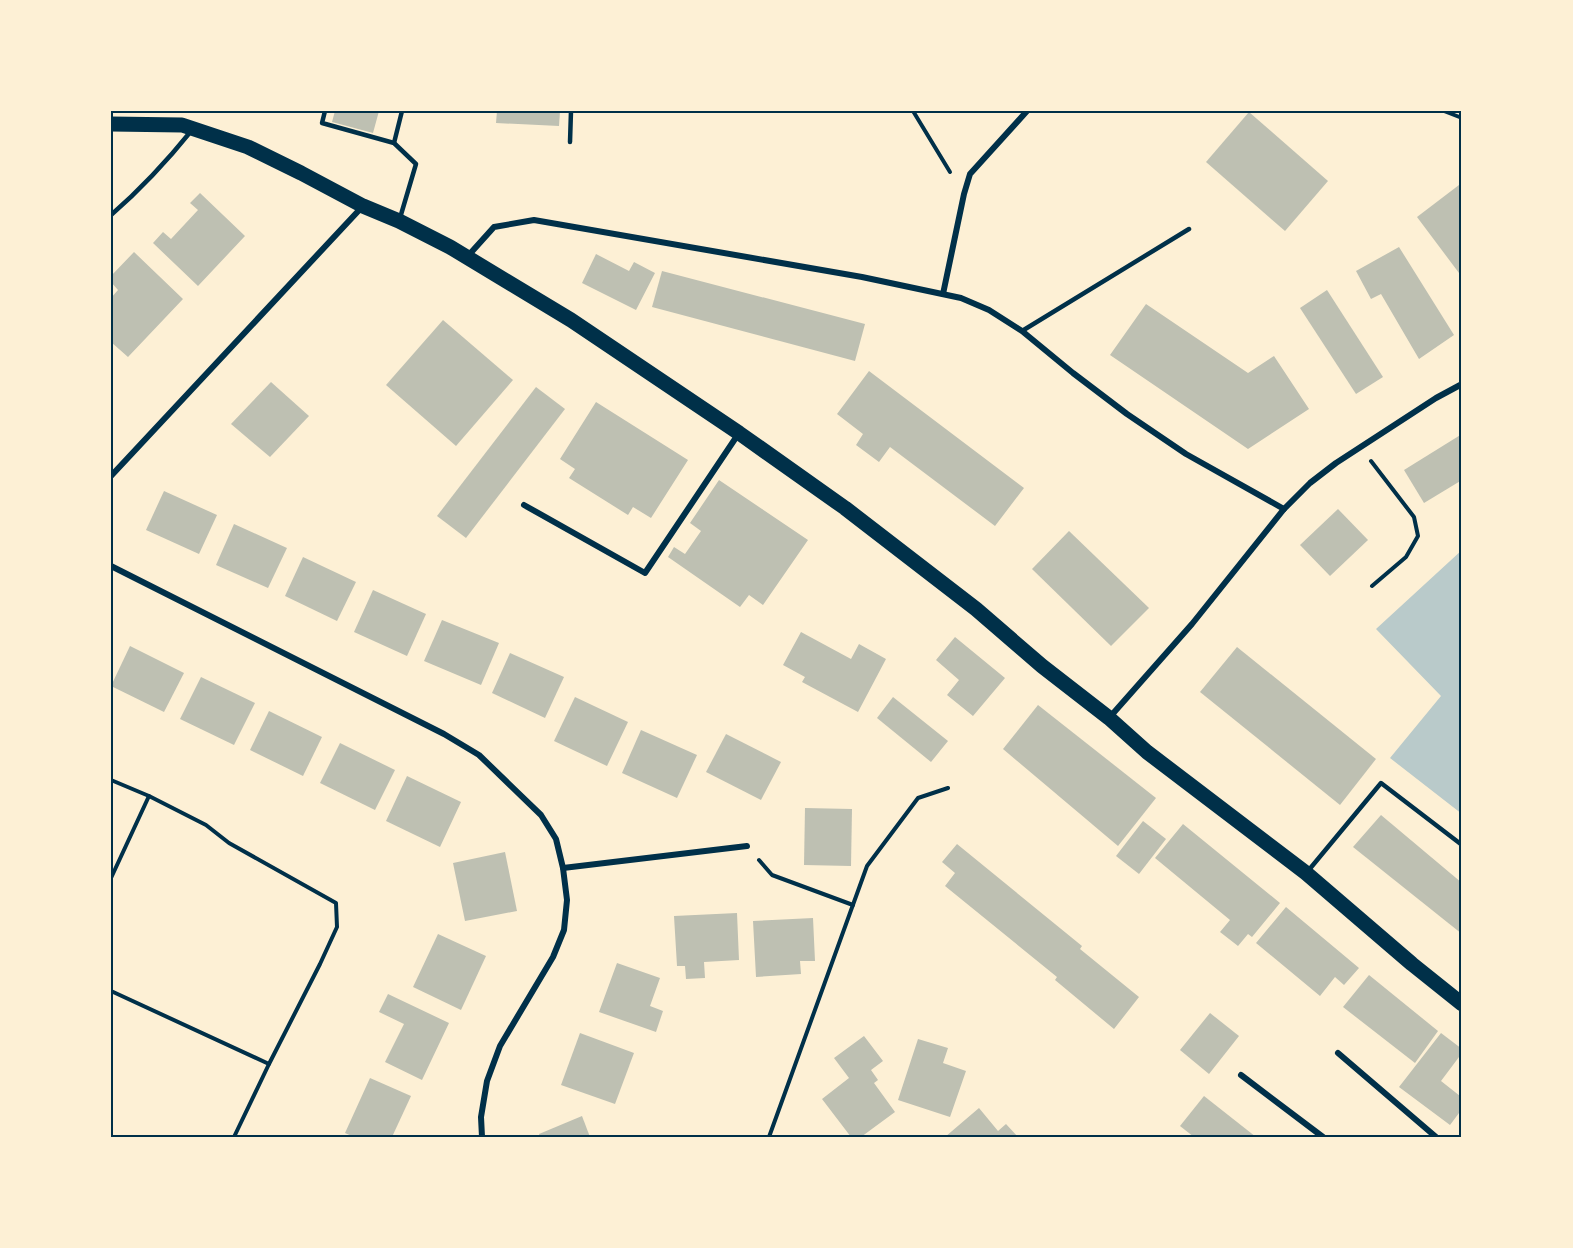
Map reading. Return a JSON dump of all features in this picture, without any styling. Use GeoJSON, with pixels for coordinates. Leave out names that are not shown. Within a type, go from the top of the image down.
{"type":"FeatureCollection","features":[{"type":"Feature","properties":{"kind":"main road"},"geometry":{"type":"LineString","coordinates":[[170,111],[188,127]]}},
{"type":"Feature","properties":{"kind":"main road"},"geometry":{"type":"LineString","coordinates":[[111,124],[188,127],[248,147],[363,206],[450,246],[571,320],[739,433],[845,508],[976,609],[1147,752],[1306,873],[1462,1004]]}},
{"type":"Feature","properties":{"kind":"street"},"geometry":{"type":"LineString","coordinates":[[943,294],[970,174],[1028,111]]}},
{"type":"Feature","properties":{"kind":"street"},"geometry":{"type":"LineString","coordinates":[[111,476],[363,206]]}},
{"type":"Feature","properties":{"kind":"street"},"geometry":{"type":"LineString","coordinates":[[467,257],[494,227],[534,220],[862,277],[961,298],[989,310],[1023,331],[1073,373],[1185,454],[1284,509]]}},
{"type":"Feature","properties":{"kind":"street"},"geometry":{"type":"LineString","coordinates":[[1109,718],[1192,624],[1284,509],[1310,483],[1360,447],[1462,384]]}},
{"type":"Feature","properties":{"kind":"street"},"geometry":{"type":"LineString","coordinates":[[524,505],[645,573],[739,433]]}},
{"type":"Feature","properties":{"kind":"street"},"geometry":{"type":"LineString","coordinates":[[111,566],[444,734],[479,755],[541,815],[556,839],[563,868],[567,900],[564,930],[553,957],[500,1046],[487,1081],[481,1117],[482,1137]]}},
{"type":"Feature","properties":{"kind":"street"},"geometry":{"type":"LineString","coordinates":[[563,868],[747,846]]}},
{"type":"Feature","properties":{"kind":"street"},"geometry":{"type":"LineString","coordinates":[[1338,1053],[1436,1137]]}},
{"type":"Feature","properties":{"kind":"street"},"geometry":{"type":"LineString","coordinates":[[1241,1076],[1323,1137]]}},
{"type":"Feature","properties":{"kind":"lane"},"geometry":{"type":"LineString","coordinates":[[325,111],[322,123],[394,143],[416,164],[399,221]]}},
{"type":"Feature","properties":{"kind":"lane"},"geometry":{"type":"LineString","coordinates":[[394,143],[402,111]]}},
{"type":"Feature","properties":{"kind":"lane"},"geometry":{"type":"LineString","coordinates":[[570,142],[571,111]]}},
{"type":"Feature","properties":{"kind":"lane"},"geometry":{"type":"LineString","coordinates":[[111,215],[162,167],[188,127]]}},
{"type":"Feature","properties":{"kind":"lane"},"geometry":{"type":"LineString","coordinates":[[1023,331],[1189,229]]}},
{"type":"Feature","properties":{"kind":"lane"},"geometry":{"type":"LineString","coordinates":[[1306,873],[1381,783],[1462,845]]}},
{"type":"Feature","properties":{"kind":"path"},"geometry":{"type":"LineString","coordinates":[[913,111],[964,194]]}},
{"type":"Feature","properties":{"kind":"path"},"geometry":{"type":"LineString","coordinates":[[1444,111],[1462,118]]}},
{"type":"Feature","properties":{"kind":"path"},"geometry":{"type":"LineString","coordinates":[[1360,447],[1414,517],[1418,536],[1406,557],[1372,586]]}},
{"type":"Feature","properties":{"kind":"path"},"geometry":{"type":"LineString","coordinates":[[111,780],[149,796],[206,825],[229,843],[336,903],[337,927],[234,1137]]}},
{"type":"Feature","properties":{"kind":"path"},"geometry":{"type":"LineString","coordinates":[[769,1137],[867,866],[918,798],[948,788]]}},
{"type":"Feature","properties":{"kind":"path"},"geometry":{"type":"LineString","coordinates":[[111,878],[149,796]]}},
{"type":"Feature","properties":{"kind":"path"},"geometry":{"type":"LineString","coordinates":[[747,846],[772,875],[854,905]]}},
{"type":"Feature","properties":{"kind":"path"},"geometry":{"type":"LineString","coordinates":[[111,991],[269,1064]]}},
{"type":"Feature","properties":{"kind":"shaded area"},"geometry":{"type":"Polygon","coordinates":[[[1462,550],[1462,814],[1390,758],[1441,696],[1376,629],[1462,550]]]}},
{"type":"Feature","properties":{"kind":"building"},"geometry":{"type":"Polygon","coordinates":[[[335,111],[379,111],[373,133],[332,122],[335,111]]]}},
{"type":"Feature","properties":{"kind":"building"},"geometry":{"type":"Polygon","coordinates":[[[497,111],[560,111],[559,126],[496,123],[497,111]]]}},
{"type":"Feature","properties":{"kind":"building"},"geometry":{"type":"Polygon","coordinates":[[[1249,112],[1328,181],[1285,231],[1206,162],[1249,112]]]}},
{"type":"Feature","properties":{"kind":"building"},"geometry":{"type":"Polygon","coordinates":[[[1459,185],[1462,189],[1462,277],[1417,217],[1459,185]]]}},
{"type":"Feature","properties":{"kind":"building"},"geometry":{"type":"Polygon","coordinates":[[[200,193],[245,236],[198,286],[153,243],[163,232],[171,239],[198,210],[190,203],[200,193]]]}},
{"type":"Feature","properties":{"kind":"building"},"geometry":{"type":"Polygon","coordinates":[[[1399,247],[1454,335],[1419,359],[1381,294],[1371,299],[1356,271],[1399,247]]]}},
{"type":"Feature","properties":{"kind":"building"},"geometry":{"type":"Polygon","coordinates":[[[134,252],[183,299],[128,357],[111,342],[111,298],[118,290],[111,282],[111,276],[134,252]]]}},
{"type":"Feature","properties":{"kind":"building"},"geometry":{"type":"Polygon","coordinates":[[[596,254],[629,271],[634,262],[655,273],[636,310],[582,283],[596,254]]]}},
{"type":"Feature","properties":{"kind":"building"},"geometry":{"type":"Polygon","coordinates":[[[662,271],[865,324],[855,361],[652,307],[662,271]]]}},
{"type":"Feature","properties":{"kind":"building"},"geometry":{"type":"Polygon","coordinates":[[[1327,290],[1383,377],[1356,394],[1300,308],[1327,290]]]}},
{"type":"Feature","properties":{"kind":"building"},"geometry":{"type":"Polygon","coordinates":[[[1146,304],[1248,373],[1274,356],[1309,409],[1248,449],[1110,355],[1146,304]]]}},
{"type":"Feature","properties":{"kind":"building"},"geometry":{"type":"Polygon","coordinates":[[[443,320],[513,380],[456,446],[386,385],[443,320]]]}},
{"type":"Feature","properties":{"kind":"building"},"geometry":{"type":"Polygon","coordinates":[[[869,371],[1024,488],[995,526],[890,447],[879,462],[856,445],[863,434],[837,414],[869,371]]]}},
{"type":"Feature","properties":{"kind":"building"},"geometry":{"type":"Polygon","coordinates":[[[271,382],[309,416],[270,457],[231,424],[271,382]]]}},
{"type":"Feature","properties":{"kind":"building"},"geometry":{"type":"Polygon","coordinates":[[[536,387],[565,409],[466,538],[437,516],[536,387]]]}},
{"type":"Feature","properties":{"kind":"building"},"geometry":{"type":"Polygon","coordinates":[[[596,402],[688,460],[651,518],[633,507],[628,515],[569,478],[575,469],[560,459],[596,402]]]}},
{"type":"Feature","properties":{"kind":"building"},"geometry":{"type":"Polygon","coordinates":[[[1462,434],[1462,480],[1424,503],[1404,470],[1462,434]]]}},
{"type":"Feature","properties":{"kind":"building"},"geometry":{"type":"Polygon","coordinates":[[[719,480],[808,540],[763,605],[749,595],[740,607],[668,557],[674,547],[685,554],[701,531],[690,523],[719,480]]]}},
{"type":"Feature","properties":{"kind":"building"},"geometry":{"type":"Polygon","coordinates":[[[164,491],[217,515],[199,554],[146,530],[164,491]]]}},
{"type":"Feature","properties":{"kind":"building"},"geometry":{"type":"Polygon","coordinates":[[[1338,509],[1368,540],[1330,576],[1300,545],[1338,509]]]}},
{"type":"Feature","properties":{"kind":"building"},"geometry":{"type":"Polygon","coordinates":[[[234,524],[287,548],[268,588],[216,565],[234,524]]]}},
{"type":"Feature","properties":{"kind":"building"},"geometry":{"type":"Polygon","coordinates":[[[1069,531],[1149,608],[1111,646],[1032,569],[1069,531]]]}},
{"type":"Feature","properties":{"kind":"building"},"geometry":{"type":"Polygon","coordinates":[[[303,557],[356,582],[337,621],[285,596],[303,557]]]}},
{"type":"Feature","properties":{"kind":"building"},"geometry":{"type":"Polygon","coordinates":[[[373,590],[426,614],[407,656],[354,632],[373,590]]]}},
{"type":"Feature","properties":{"kind":"building"},"geometry":{"type":"Polygon","coordinates":[[[442,620],[499,643],[481,685],[424,661],[442,620]]]}},
{"type":"Feature","properties":{"kind":"building"},"geometry":{"type":"Polygon","coordinates":[[[801,632],[851,659],[859,644],[886,659],[858,712],[802,682],[805,677],[783,665],[801,632]]]}},
{"type":"Feature","properties":{"kind":"building"},"geometry":{"type":"Polygon","coordinates":[[[955,637],[1005,678],[973,716],[947,695],[959,680],[936,660],[955,637]]]}},
{"type":"Feature","properties":{"kind":"building"},"geometry":{"type":"Polygon","coordinates":[[[130,646],[184,673],[164,712],[111,686],[130,646]]]}},
{"type":"Feature","properties":{"kind":"building"},"geometry":{"type":"Polygon","coordinates":[[[1237,647],[1376,759],[1340,805],[1200,692],[1237,647]]]}},
{"type":"Feature","properties":{"kind":"building"},"geometry":{"type":"Polygon","coordinates":[[[510,653],[564,677],[545,718],[492,693],[510,653]]]}},
{"type":"Feature","properties":{"kind":"building"},"geometry":{"type":"Polygon","coordinates":[[[201,677],[255,703],[234,745],[180,719],[201,677]]]}},
{"type":"Feature","properties":{"kind":"building"},"geometry":{"type":"Polygon","coordinates":[[[575,697],[628,722],[607,766],[554,741],[575,697]]]}},
{"type":"Feature","properties":{"kind":"building"},"geometry":{"type":"Polygon","coordinates":[[[893,697],[948,741],[931,762],[877,718],[893,697]]]}},
{"type":"Feature","properties":{"kind":"building"},"geometry":{"type":"Polygon","coordinates":[[[1038,705],[1156,798],[1118,846],[1003,749],[1038,705]]]}},
{"type":"Feature","properties":{"kind":"building"},"geometry":{"type":"Polygon","coordinates":[[[269,711],[322,737],[303,776],[250,750],[269,711]]]}},
{"type":"Feature","properties":{"kind":"building"},"geometry":{"type":"Polygon","coordinates":[[[641,730],[697,755],[677,798],[622,773],[641,730]]]}},
{"type":"Feature","properties":{"kind":"building"},"geometry":{"type":"Polygon","coordinates":[[[726,734],[781,762],[761,800],[706,772],[726,734]]]}},
{"type":"Feature","properties":{"kind":"building"},"geometry":{"type":"Polygon","coordinates":[[[340,743],[395,770],[375,810],[320,783],[340,743]]]}},
{"type":"Feature","properties":{"kind":"building"},"geometry":{"type":"Polygon","coordinates":[[[407,776],[461,802],[440,847],[386,821],[407,776]]]}},
{"type":"Feature","properties":{"kind":"building"},"geometry":{"type":"Polygon","coordinates":[[[805,808],[852,809],[851,866],[804,865],[805,808]]]}},
{"type":"Feature","properties":{"kind":"building"},"geometry":{"type":"Polygon","coordinates":[[[1381,815],[1462,883],[1462,934],[1353,847],[1381,815]]]}},
{"type":"Feature","properties":{"kind":"building"},"geometry":{"type":"Polygon","coordinates":[[[1143,821],[1166,839],[1139,874],[1116,856],[1143,821]]]}},
{"type":"Feature","properties":{"kind":"building"},"geometry":{"type":"Polygon","coordinates":[[[1183,824],[1280,903],[1252,937],[1248,934],[1238,946],[1220,932],[1230,920],[1155,858],[1183,824]]]}},
{"type":"Feature","properties":{"kind":"building"},"geometry":{"type":"Polygon","coordinates":[[[957,844],[1082,946],[1080,949],[1139,997],[1114,1029],[1055,980],[1057,977],[945,886],[955,873],[942,862],[957,844]]]}},
{"type":"Feature","properties":{"kind":"building"},"geometry":{"type":"Polygon","coordinates":[[[505,852],[517,911],[465,921],[453,863],[505,852]]]}},
{"type":"Feature","properties":{"kind":"building"},"geometry":{"type":"Polygon","coordinates":[[[1286,907],[1359,968],[1344,985],[1335,977],[1320,996],[1256,943],[1286,907]]]}},
{"type":"Feature","properties":{"kind":"building"},"geometry":{"type":"Polygon","coordinates":[[[737,913],[739,960],[704,962],[705,978],[686,979],[685,966],[677,966],[674,916],[737,913]]]}},
{"type":"Feature","properties":{"kind":"building"},"geometry":{"type":"Polygon","coordinates":[[[813,918],[815,961],[800,961],[801,974],[756,977],[753,921],[813,918]]]}},
{"type":"Feature","properties":{"kind":"building"},"geometry":{"type":"Polygon","coordinates":[[[438,934],[486,956],[461,1010],[413,987],[438,934]]]}},
{"type":"Feature","properties":{"kind":"building"},"geometry":{"type":"Polygon","coordinates":[[[617,963],[660,978],[650,1006],[663,1011],[656,1032],[599,1012],[617,963]]]}},
{"type":"Feature","properties":{"kind":"building"},"geometry":{"type":"Polygon","coordinates":[[[1369,975],[1438,1031],[1415,1063],[1343,1007],[1369,975]]]}},
{"type":"Feature","properties":{"kind":"building"},"geometry":{"type":"Polygon","coordinates":[[[388,994],[449,1023],[422,1080],[385,1062],[404,1024],[379,1012],[388,994]]]}},
{"type":"Feature","properties":{"kind":"building"},"geometry":{"type":"Polygon","coordinates":[[[1210,1013],[1239,1036],[1209,1074],[1180,1050],[1210,1013]]]}},
{"type":"Feature","properties":{"kind":"building"},"geometry":{"type":"Polygon","coordinates":[[[580,1033],[634,1053],[615,1104],[561,1085],[580,1033]]]}},
{"type":"Feature","properties":{"kind":"building"},"geometry":{"type":"Polygon","coordinates":[[[1441,1033],[1462,1049],[1462,1053],[1441,1081],[1460,1096],[1462,1094],[1462,1115],[1459,1113],[1450,1125],[1399,1087],[1441,1033]]]}},
{"type":"Feature","properties":{"kind":"building"},"geometry":{"type":"Polygon","coordinates":[[[864,1036],[883,1061],[871,1070],[878,1080],[874,1083],[895,1112],[861,1137],[851,1137],[822,1099],[849,1078],[834,1058],[864,1036]]]}},
{"type":"Feature","properties":{"kind":"building"},"geometry":{"type":"Polygon","coordinates":[[[918,1039],[948,1048],[943,1063],[966,1071],[950,1117],[898,1100],[918,1039]]]}},
{"type":"Feature","properties":{"kind":"building"},"geometry":{"type":"Polygon","coordinates":[[[370,1078],[411,1096],[392,1137],[354,1137],[345,1133],[370,1078]]]}},
{"type":"Feature","properties":{"kind":"building"},"geometry":{"type":"Polygon","coordinates":[[[1204,1096],[1256,1137],[1194,1137],[1180,1126],[1204,1096]]]}},
{"type":"Feature","properties":{"kind":"building"},"geometry":{"type":"Polygon","coordinates":[[[979,1108],[998,1131],[1006,1124],[1018,1137],[945,1137],[979,1108]]]}},
{"type":"Feature","properties":{"kind":"building"},"geometry":{"type":"Polygon","coordinates":[[[582,1116],[590,1137],[540,1137],[539,1134],[582,1116]]]}}]}
